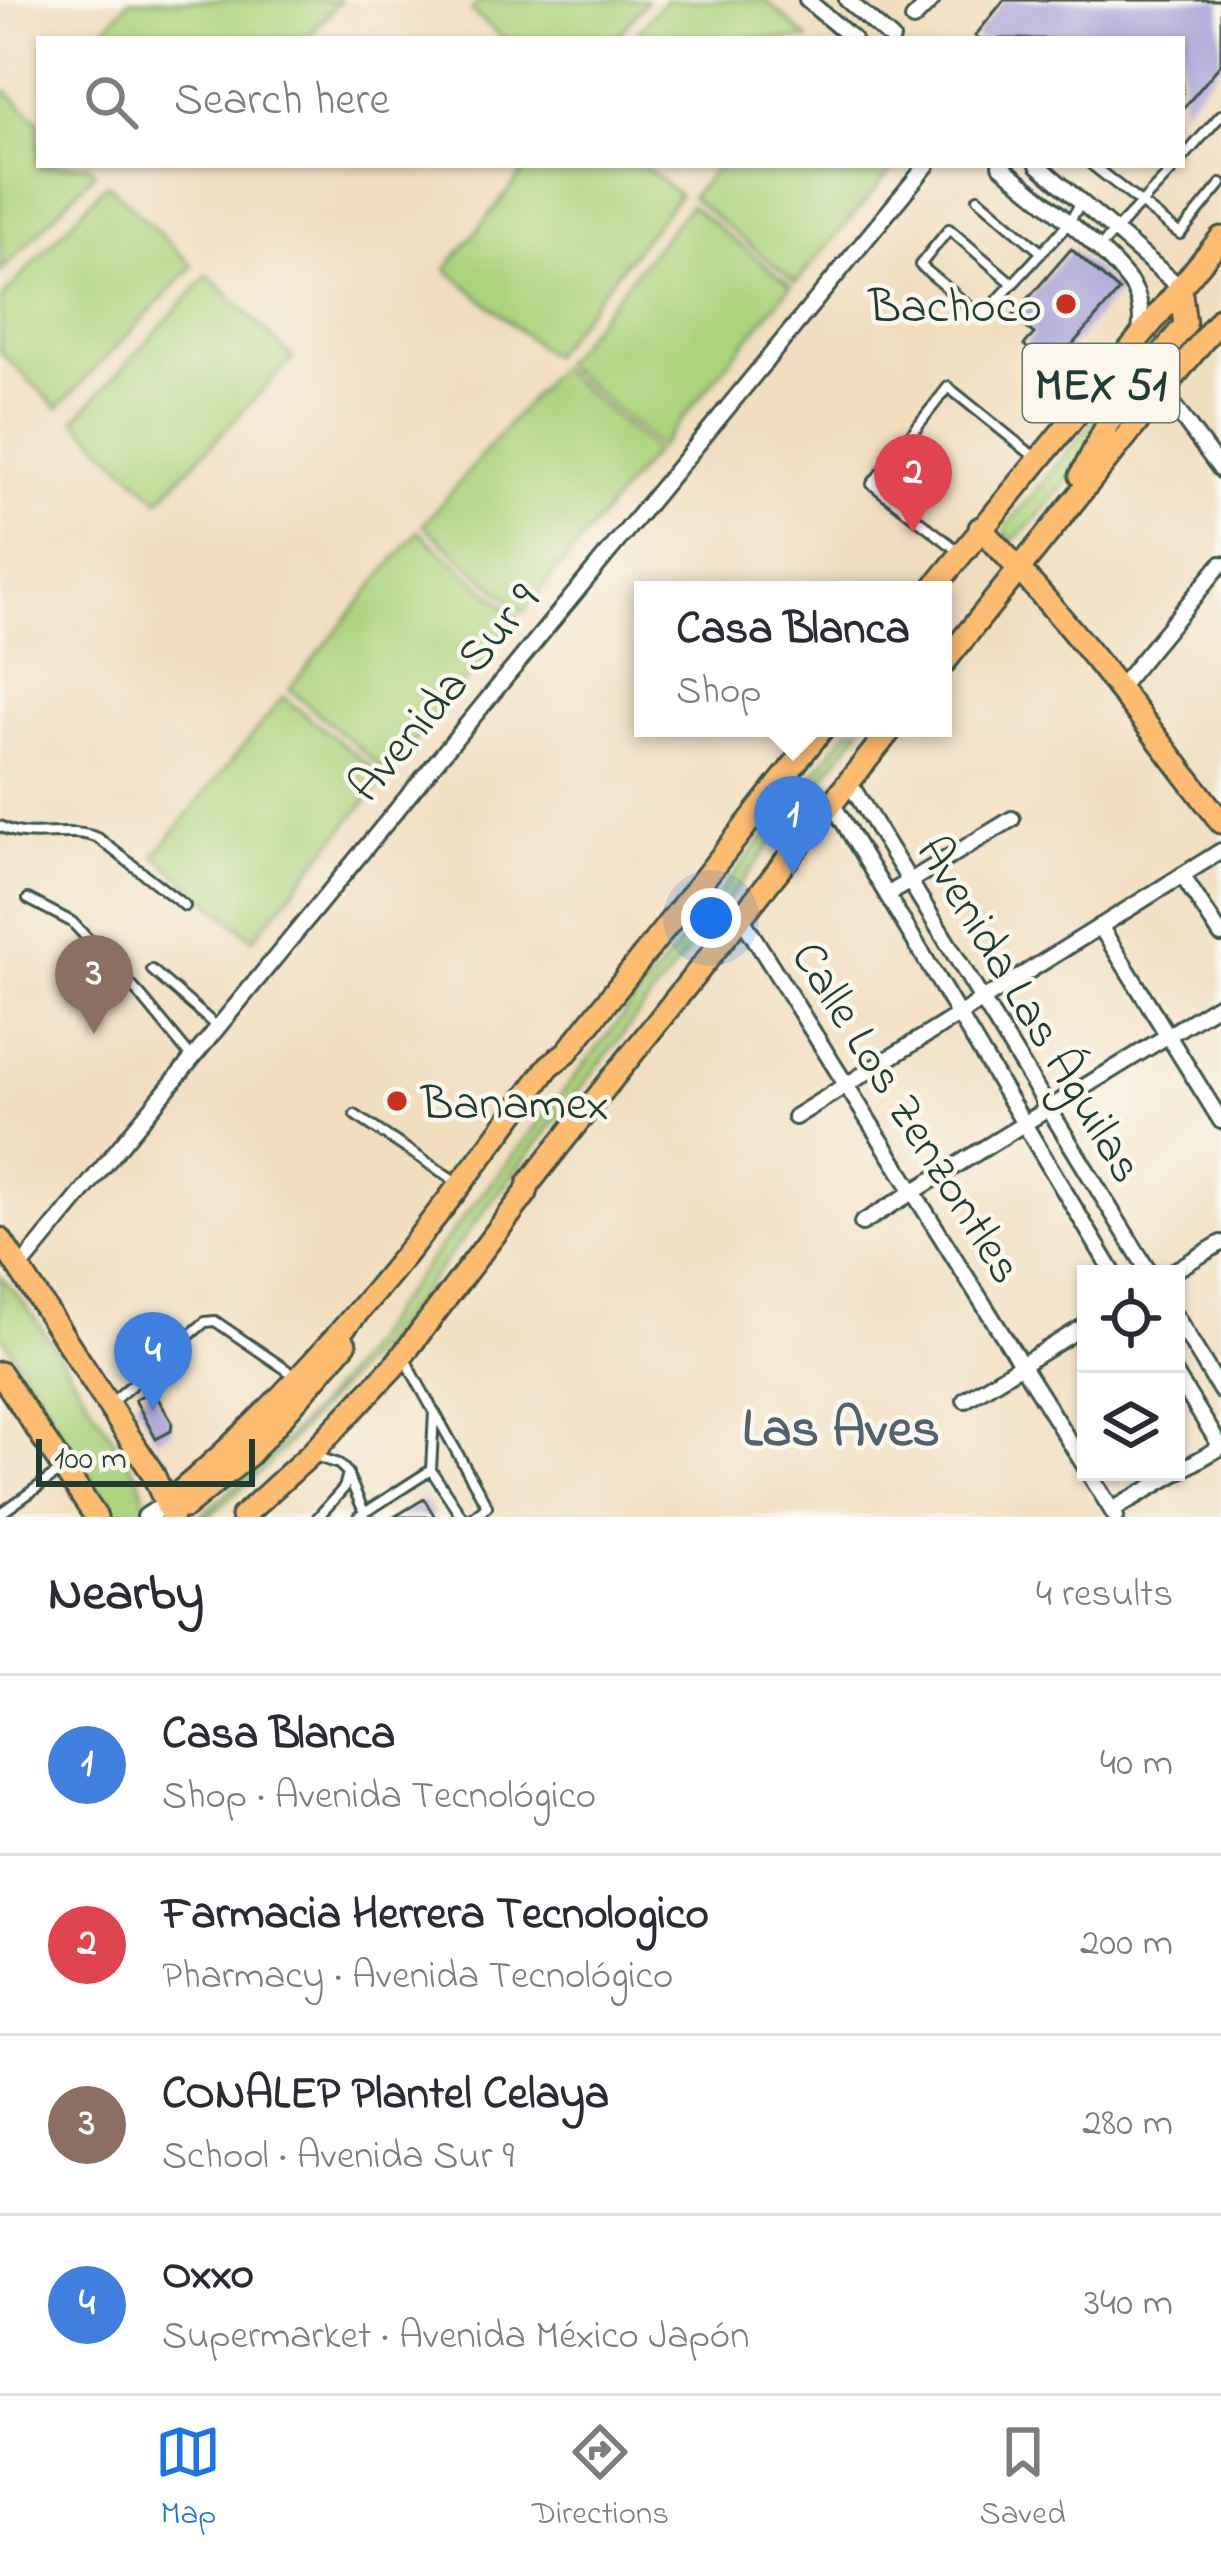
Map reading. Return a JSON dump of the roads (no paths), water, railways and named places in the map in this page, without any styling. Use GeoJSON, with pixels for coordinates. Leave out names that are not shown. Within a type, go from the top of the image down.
{"type":"FeatureCollection","features":[{"type":"Feature","properties":{"kind":"main road","name":"MEX 51"},"geometry":{"type":"LineString","coordinates":[[939,581],[1221,238]]}},
{"type":"Feature","properties":{"kind":"main road"},"geometry":{"type":"LineString","coordinates":[[1062,514],[1108,423],[1185,325],[1180,287]]}},
{"type":"Feature","properties":{"kind":"main road","name":"MEX 51"},"geometry":{"type":"LineString","coordinates":[[952,653],[1221,318]]}},
{"type":"Feature","properties":{"kind":"main road"},"geometry":{"type":"LineString","coordinates":[[980,528],[1119,688],[1221,822]]}},
{"type":"Feature","properties":{"kind":"main road"},"geometry":{"type":"LineString","coordinates":[[178,1503],[250,1454],[311,1388],[567,1052],[816,737]]}},
{"type":"Feature","properties":{"kind":"main road"},"geometry":{"type":"LineString","coordinates":[[227,1517],[345,1405],[885,737]]}},
{"type":"Feature","properties":{"kind":"main road"},"geometry":{"type":"LineString","coordinates":[[178,1503],[298,1378],[461,1185],[549,1066],[567,1052]]}},
{"type":"Feature","properties":{"kind":"main road"},"geometry":{"type":"LineString","coordinates":[[242,1517],[311,1454],[403,1354],[529,1183]]}},
{"type":"Feature","properties":{"kind":"main road"},"geometry":{"type":"LineString","coordinates":[[0,1239],[141,1455],[178,1503]]}},
{"type":"Feature","properties":{"kind":"main road"},"geometry":{"type":"LineString","coordinates":[[0,1255],[15,1278],[33,1289]]}},
{"type":"Feature","properties":{"kind":"main road"},"geometry":{"type":"LineString","coordinates":[[0,1373],[92,1513]]}},
{"type":"Feature","properties":{"kind":"street"},"geometry":{"type":"LineString","coordinates":[[807,0],[849,36]]}},
{"type":"Feature","properties":{"kind":"street"},"geometry":{"type":"LineString","coordinates":[[847,0],[889,36]]}},
{"type":"Feature","properties":{"kind":"street"},"geometry":{"type":"LineString","coordinates":[[913,19],[932,0]]}},
{"type":"Feature","properties":{"kind":"street","name":"Avenida Sur 9"},"geometry":{"type":"LineString","coordinates":[[20,1268],[925,168]]}},
{"type":"Feature","properties":{"kind":"street"},"geometry":{"type":"LineString","coordinates":[[1003,168],[1098,250],[1134,288],[1142,317],[1140,336]]}},
{"type":"Feature","properties":{"kind":"street"},"geometry":{"type":"LineString","coordinates":[[1042,168],[1180,287]]}},
{"type":"Feature","properties":{"kind":"street"},"geometry":{"type":"LineString","coordinates":[[1162,389],[1221,470]]}},
{"type":"Feature","properties":{"kind":"street"},"geometry":{"type":"LineString","coordinates":[[1119,688],[1221,564]]}},
{"type":"Feature","properties":{"kind":"street","name":"Avenida Las Águilas"},"geometry":{"type":"LineString","coordinates":[[849,782],[1144,1265]]}},
{"type":"Feature","properties":{"kind":"street","name":"Avenida Las Águilas"},"geometry":{"type":"LineString","coordinates":[[832,803],[1109,1265]]}},
{"type":"Feature","properties":{"kind":"street"},"geometry":{"type":"LineString","coordinates":[[887,895],[1012,819]]}},
{"type":"Feature","properties":{"kind":"street"},"geometry":{"type":"LineString","coordinates":[[795,1117],[1221,851]]}},
{"type":"Feature","properties":{"kind":"street"},"geometry":{"type":"LineString","coordinates":[[1182,875],[1221,935]]}},
{"type":"Feature","properties":{"kind":"street","name":"Calle Los Zenzontles"},"geometry":{"type":"LineString","coordinates":[[741,917],[1077,1454]]}},
{"type":"Feature","properties":{"kind":"street"},"geometry":{"type":"LineString","coordinates":[[1100,926],[1221,1121]]}},
{"type":"Feature","properties":{"kind":"street"},"geometry":{"type":"LineString","coordinates":[[862,1223],[1221,1003]]}},
{"type":"Feature","properties":{"kind":"street"},"geometry":{"type":"LineString","coordinates":[[1184,1265],[1221,1243]]}},
{"type":"Feature","properties":{"kind":"street"},"geometry":{"type":"LineString","coordinates":[[965,1400],[1077,1331]]}},
{"type":"Feature","properties":{"kind":"street"},"geometry":{"type":"LineString","coordinates":[[1185,1332],[1221,1391]]}},
{"type":"Feature","properties":{"kind":"street"},"geometry":{"type":"LineString","coordinates":[[1114,1514],[1221,1447],[1185,1389]]}},
{"type":"Feature","properties":{"kind":"street","name":"Calle Los Zenzontles"},"geometry":{"type":"LineString","coordinates":[[1094,1481],[1114,1514]]}},
{"type":"Feature","properties":{"kind":"street"},"geometry":{"type":"LineString","coordinates":[[146,1517],[178,1503]]}},
{"type":"Feature","properties":{"kind":"lane"},"geometry":{"type":"LineString","coordinates":[[1185,155],[1221,115]]}},
{"type":"Feature","properties":{"kind":"lane"},"geometry":{"type":"LineString","coordinates":[[1096,168],[1180,234],[1221,184]]}},
{"type":"Feature","properties":{"kind":"lane"},"geometry":{"type":"LineString","coordinates":[[1098,250],[1174,168]]}},
{"type":"Feature","properties":{"kind":"lane"},"geometry":{"type":"LineString","coordinates":[[978,198],[1041,253]]}},
{"type":"Feature","properties":{"kind":"lane"},"geometry":{"type":"LineString","coordinates":[[1012,283],[949,230],[920,265],[982,317],[1068,224],[1082,202]]}},
{"type":"Feature","properties":{"kind":"lane"},"geometry":{"type":"LineString","coordinates":[[961,553],[872,484],[948,387],[1037,459]]}},
{"type":"Feature","properties":{"kind":"lane"},"geometry":{"type":"LineString","coordinates":[[0,826],[16,834],[82,831],[98,838],[185,905]]}},
{"type":"Feature","properties":{"kind":"lane"},"geometry":{"type":"LineString","coordinates":[[28,899],[72,922],[191,1057]]}},
{"type":"Feature","properties":{"kind":"lane"},"geometry":{"type":"LineString","coordinates":[[152,970],[216,1026]]}},
{"type":"Feature","properties":{"kind":"lane"},"geometry":{"type":"LineString","coordinates":[[355,1114],[461,1185]]}},
{"type":"Feature","properties":{"kind":"lane"},"geometry":{"type":"LineString","coordinates":[[108,1405],[205,1322],[215,1321],[298,1378]]}},
{"type":"Feature","properties":{"kind":"lane"},"geometry":{"type":"LineString","coordinates":[[403,1354],[487,1506],[473,1517]]}},
{"type":"Feature","properties":{"kind":"lane"},"geometry":{"type":"LineString","coordinates":[[434,1412],[431,1470],[462,1517]]}},
{"type":"Feature","properties":{"kind":"lane"},"geometry":{"type":"LineString","coordinates":[[311,1454],[339,1464],[348,1473],[361,1515],[431,1470]]}},
{"type":"Feature","properties":{"kind":"lane"},"geometry":{"type":"LineString","coordinates":[[0,1514],[65,1468]]}},
{"type":"Feature","properties":{"kind":"lane"},"geometry":{"type":"LineString","coordinates":[[317,1517],[344,1488],[348,1473]]}},
{"type":"Feature","properties":{"kind":"place","name":"Bachoco"},"geometry":{"type":"Point","coordinates":[1066,304]}},
{"type":"Feature","properties":{"kind":"place","name":"Farmacia Herrera Tecnologico"},"geometry":{"type":"Point","coordinates":[913,533]}},
{"type":"Feature","properties":{"kind":"place","name":"Casa Blanca"},"geometry":{"type":"Point","coordinates":[793,875]}},
{"type":"Feature","properties":{"kind":"place","name":"CONALEP Plantel Celaya"},"geometry":{"type":"Point","coordinates":[94,1034]}},
{"type":"Feature","properties":{"kind":"place","name":"Banamex"},"geometry":{"type":"Point","coordinates":[397,1101]}},
{"type":"Feature","properties":{"kind":"place","name":"Oxxo"},"geometry":{"type":"Point","coordinates":[153,1411]}},
{"type":"Feature","properties":{"kind":"district","name":"Las Aves"},"geometry":{"type":"Point","coordinates":[841,1426]}}]}
